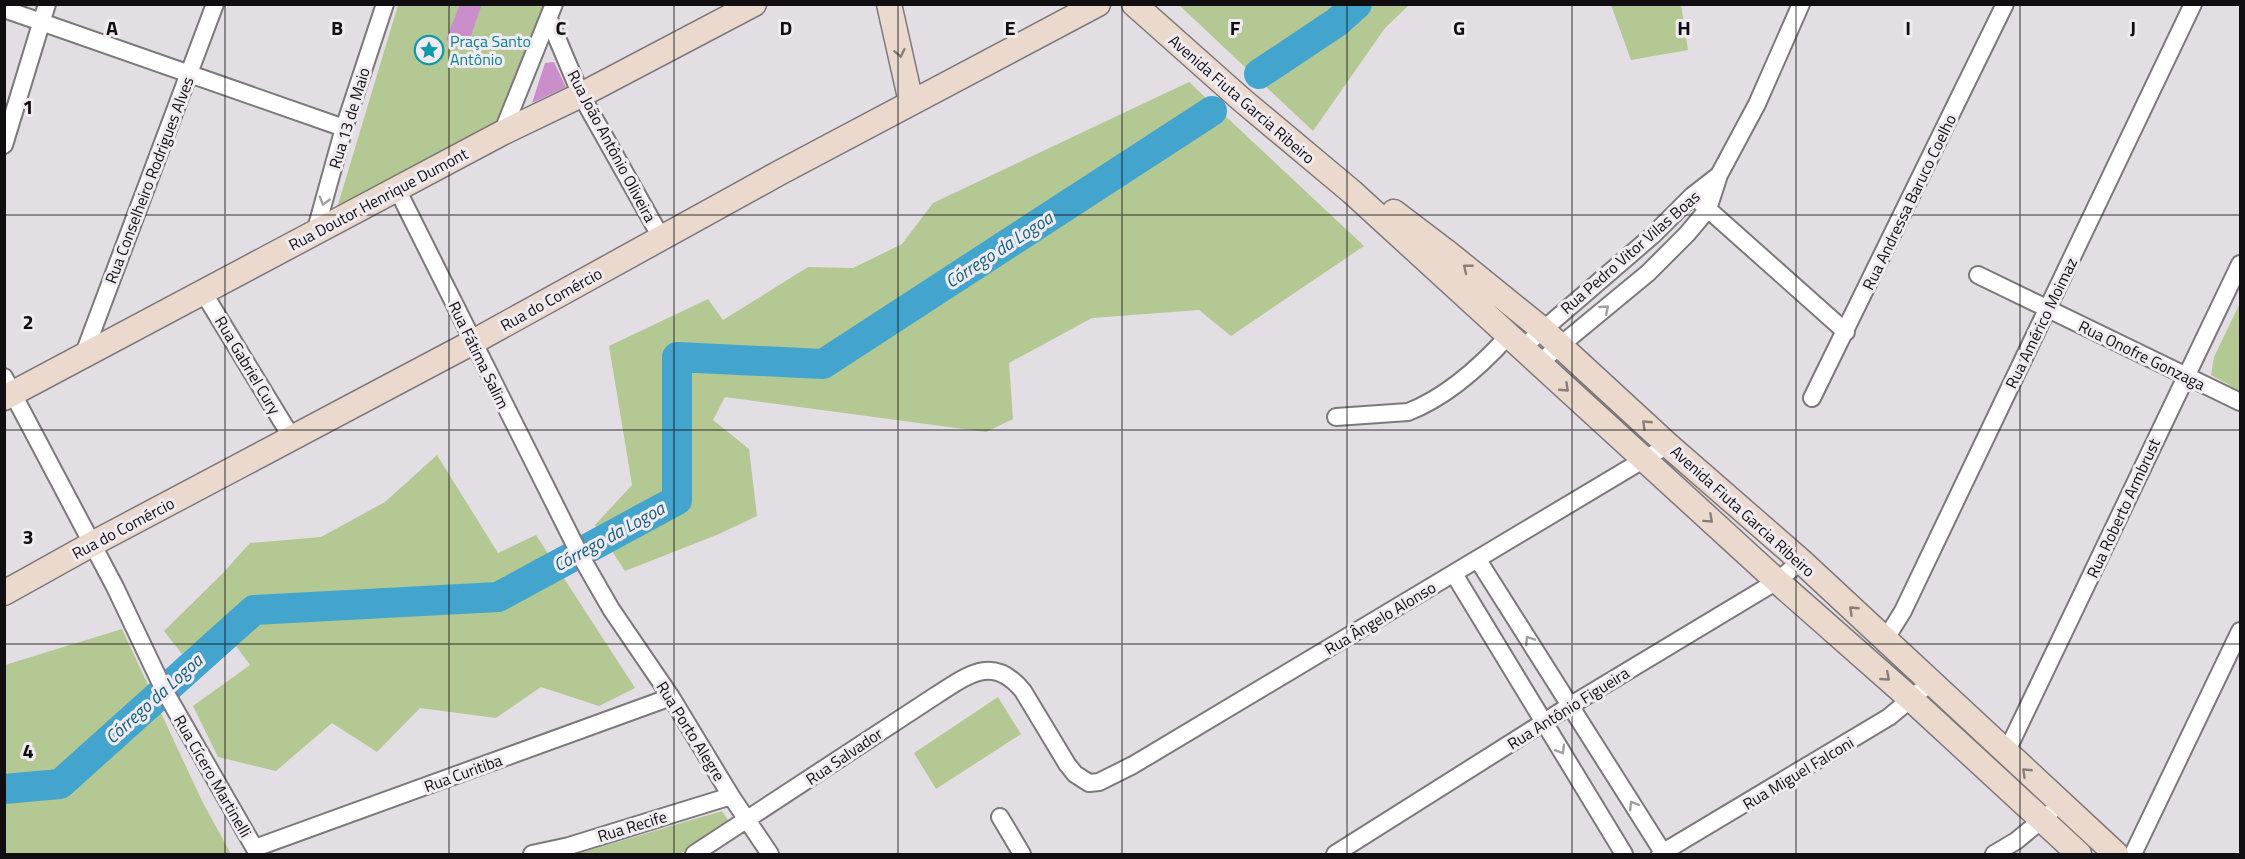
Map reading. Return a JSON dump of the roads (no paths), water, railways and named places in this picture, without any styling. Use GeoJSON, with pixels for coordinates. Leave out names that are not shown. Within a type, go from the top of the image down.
{"type":"FeatureCollection","features":[{"type":"Feature","properties":{"kind":"main road","name":"Rua Doutor Henrique Dumont"},"geometry":{"type":"LineString","coordinates":[[7,389],[83,356],[502,133],[754,4]]}},
{"type":"Feature","properties":{"kind":"main road"},"geometry":{"type":"LineString","coordinates":[[889,4],[911,102]]}},
{"type":"Feature","properties":{"kind":"main road","name":"Rua do Comércio"},"geometry":{"type":"LineString","coordinates":[[4,593],[473,342],[911,102],[1098,4]]}},
{"type":"Feature","properties":{"kind":"main road","name":"Avenida Fiuta Garcia Ribeiro"},"geometry":{"type":"LineString","coordinates":[[1134,4],[1242,100],[1352,192],[1777,581],[1912,700],[2079,855]]}},
{"type":"Feature","properties":{"kind":"main road","name":"Avenida Fiuta Garcia Ribeiro"},"geometry":{"type":"LineString","coordinates":[[1352,192],[1396,214],[1498,292],[1542,329],[1668,445],[1801,561],[2116,855]]}},
{"type":"Feature","properties":{"kind":"main road"},"geometry":{"type":"LineString","coordinates":[[1481,310],[1498,292]]}},
{"type":"Feature","properties":{"kind":"street"},"geometry":{"type":"LineString","coordinates":[[4,145],[47,4]]}},
{"type":"Feature","properties":{"kind":"street","name":"Rua Conselheiro Rodrigues Alves"},"geometry":{"type":"LineString","coordinates":[[83,356],[214,4]]}},
{"type":"Feature","properties":{"kind":"street","name":"Rua 13 de Maio"},"geometry":{"type":"LineString","coordinates":[[315,233],[344,128],[385,4]]}},
{"type":"Feature","properties":{"kind":"street","name":"Rua Pedro Vitor Vilas Boas"},"geometry":{"type":"LineString","coordinates":[[1523,349],[1560,346],[1648,273],[1708,209],[1719,175],[1757,104],[1802,4]]}},
{"type":"Feature","properties":{"kind":"street","name":"Rua Andressa Baruco Coelho"},"geometry":{"type":"LineString","coordinates":[[1812,398],[2004,4]]}},
{"type":"Feature","properties":{"kind":"street","name":"Rua Américo Moimaz"},"geometry":{"type":"LineString","coordinates":[[1885,640],[1903,612],[2193,4]]}},
{"type":"Feature","properties":{"kind":"street"},"geometry":{"type":"LineString","coordinates":[[4,9],[344,128]]}},
{"type":"Feature","properties":{"kind":"street"},"geometry":{"type":"LineString","coordinates":[[502,133],[551,12]]}},
{"type":"Feature","properties":{"kind":"street","name":"Rua João Antônio Oliveira"},"geometry":{"type":"LineString","coordinates":[[551,12],[580,95],[662,239]]}},
{"type":"Feature","properties":{"kind":"street","name":"Rua Pedro Vitor Vilas Boas"},"geometry":{"type":"LineString","coordinates":[[1523,349],[1542,329],[1653,235],[1692,196],[1719,175]]}},
{"type":"Feature","properties":{"kind":"street","name":"Rua Fátima Salim"},"geometry":{"type":"LineString","coordinates":[[397,189],[561,520],[611,609]]}},
{"type":"Feature","properties":{"kind":"street"},"geometry":{"type":"LineString","coordinates":[[1692,196],[1846,332]]}},
{"type":"Feature","properties":{"kind":"street","name":"Rua Roberto Armbrust"},"geometry":{"type":"LineString","coordinates":[[2006,753],[2241,264]]}},
{"type":"Feature","properties":{"kind":"street","name":"Rua Onofre Gonzaga"},"geometry":{"type":"LineString","coordinates":[[1978,275],[2185,377],[2241,402]]}},
{"type":"Feature","properties":{"kind":"street","name":"Rua Gabriel Cury"},"geometry":{"type":"LineString","coordinates":[[203,292],[292,438]]}},
{"type":"Feature","properties":{"kind":"street"},"geometry":{"type":"LineString","coordinates":[[1336,417],[1408,412],[1419,408],[1468,375],[1488,358],[1523,349]]}},
{"type":"Feature","properties":{"kind":"street","name":"Rua Cícero Martinelli"},"geometry":{"type":"LineString","coordinates":[[7,389],[92,544],[164,690],[258,853]]}},
{"type":"Feature","properties":{"kind":"street","name":"Rua Ângelo Alonso"},"geometry":{"type":"LineString","coordinates":[[998,671],[1013,679],[1023,691],[1075,774],[1089,783],[1099,782],[1133,765],[1668,445]]}},
{"type":"Feature","properties":{"kind":"street"},"geometry":{"type":"LineString","coordinates":[[1478,560],[1571,705],[1662,854]]}},
{"type":"Feature","properties":{"kind":"street","name":"Rua Antônio Figueira"},"geometry":{"type":"LineString","coordinates":[[1335,855],[1571,705],[1777,581],[1801,561]]}},
{"type":"Feature","properties":{"kind":"street"},"geometry":{"type":"LineString","coordinates":[[1454,574],[1624,855]]}},
{"type":"Feature","properties":{"kind":"street","name":"Rua Porto Alegre"},"geometry":{"type":"LineString","coordinates":[[611,609],[671,698],[770,855]]}},
{"type":"Feature","properties":{"kind":"street"},"geometry":{"type":"LineString","coordinates":[[2133,855],[2241,631]]}},
{"type":"Feature","properties":{"kind":"street","name":"Rua Salvador"},"geometry":{"type":"LineString","coordinates":[[694,855],[964,677],[998,671]]}},
{"type":"Feature","properties":{"kind":"street","name":"Rua Miguel Falconi"},"geometry":{"type":"LineString","coordinates":[[1662,854],[1856,738],[1912,700],[1930,683]]}},
{"type":"Feature","properties":{"kind":"street","name":"Rua Curitiba"},"geometry":{"type":"LineString","coordinates":[[258,853],[671,698]]}},
{"type":"Feature","properties":{"kind":"street","name":"Rua Recife"},"geometry":{"type":"LineString","coordinates":[[532,855],[571,850],[731,796]]}},
{"type":"Feature","properties":{"kind":"street"},"geometry":{"type":"LineString","coordinates":[[1994,855],[2060,804]]}},
{"type":"Feature","properties":{"kind":"street"},"geometry":{"type":"LineString","coordinates":[[1000,818],[1022,855]]}},
{"type":"Feature","properties":{"kind":"waterway","name":"Córrego da Logoa"},"geometry":{"type":"LineString","coordinates":[[1259,74],[1337,22],[1357,4]]}},
{"type":"Feature","properties":{"kind":"waterway","name":"Córrego da Logoa"},"geometry":{"type":"LineString","coordinates":[[4,789],[60,784],[254,610],[498,597],[677,500],[677,357],[823,364],[1212,111]]}},
{"type":"Feature","properties":{"kind":"place","name":"Praça Santo Antônio"},"geometry":{"type":"Point","coordinates":[429,50]}}]}
